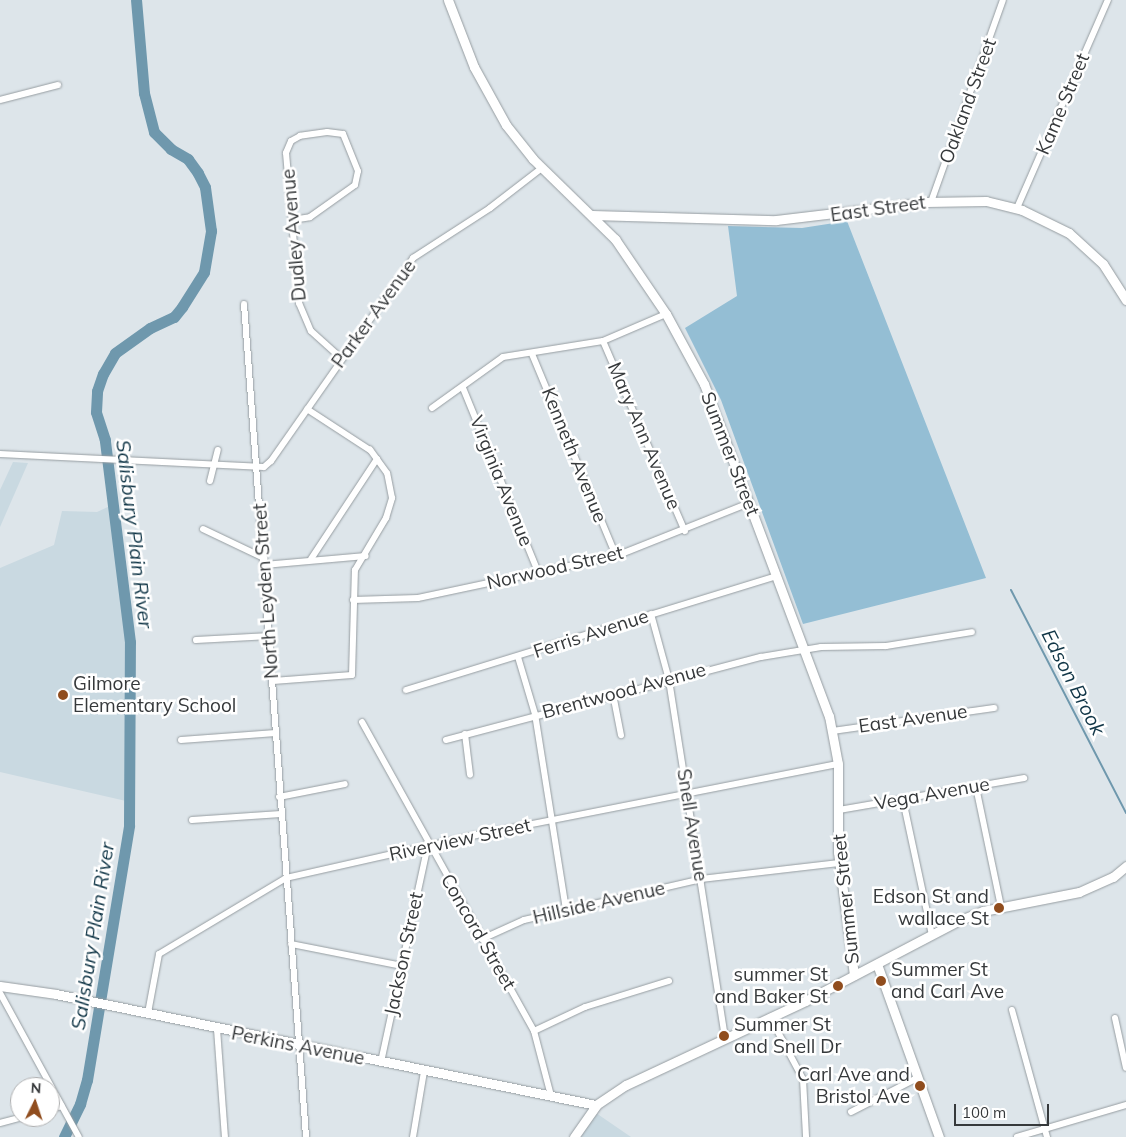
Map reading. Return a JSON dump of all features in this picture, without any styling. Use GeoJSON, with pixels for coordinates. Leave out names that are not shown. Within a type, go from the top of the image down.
{"type":"FeatureCollection","features":[{"type":"Feature","properties":{"kind":"street","name":"Summer Street"},"geometry":{"type":"LineString","coordinates":[[448,0],[460,35],[488,97],[517,140],[542,168],[615,239],[666,314],[704,384],[804,649],[832,731],[838,764],[840,810],[839,863],[854,975]]}},
{"type":"Feature","properties":{"kind":"street","name":"Oakland Street"},"geometry":{"type":"LineString","coordinates":[[932,202],[1003,0]]}},
{"type":"Feature","properties":{"kind":"street","name":"Kame Street"},"geometry":{"type":"LineString","coordinates":[[1017,208],[1108,0]]}},
{"type":"Feature","properties":{"kind":"street"},"geometry":{"type":"LineString","coordinates":[[0,100],[58,85]]}},
{"type":"Feature","properties":{"kind":"street","name":"Dudley Avenue"},"geometry":{"type":"LineString","coordinates":[[292,220],[310,217],[346,194],[356,182],[358,171],[348,140],[340,133],[300,136],[289,144],[286,155],[292,220],[293,260],[301,311],[311,331],[341,358]]}},
{"type":"Feature","properties":{"kind":"street","name":"Parker Avenue"},"geometry":{"type":"LineString","coordinates":[[257,468],[271,461],[341,358],[413,258],[490,208],[542,168]]}},
{"type":"Feature","properties":{"kind":"street","name":"East Street"},"geometry":{"type":"LineString","coordinates":[[592,215],[776,220],[932,202],[969,200],[1017,208],[1057,225],[1085,246],[1103,264],[1126,300]]}},
{"type":"Feature","properties":{"kind":"street","name":"North Leyden Street"},"geometry":{"type":"LineString","coordinates":[[244,304],[306,1137]]}},
{"type":"Feature","properties":{"kind":"street"},"geometry":{"type":"LineString","coordinates":[[432,408],[463,388],[503,356],[532,354],[603,340],[666,314]]}},
{"type":"Feature","properties":{"kind":"street","name":"Mary Ann Avenue"},"geometry":{"type":"LineString","coordinates":[[603,340],[685,530]]}},
{"type":"Feature","properties":{"kind":"street","name":"Kenneth Avenue"},"geometry":{"type":"LineString","coordinates":[[532,354],[616,556]]}},
{"type":"Feature","properties":{"kind":"street","name":"Virginia Avenue"},"geometry":{"type":"LineString","coordinates":[[463,388],[539,574]]}},
{"type":"Feature","properties":{"kind":"street"},"geometry":{"type":"LineString","coordinates":[[273,681],[352,675],[355,570],[366,556],[386,518],[392,498],[389,478],[377,458],[342,429],[307,408]]}},
{"type":"Feature","properties":{"kind":"street"},"geometry":{"type":"LineString","coordinates":[[210,481],[218,450]]}},
{"type":"Feature","properties":{"kind":"street"},"geometry":{"type":"LineString","coordinates":[[0,454],[257,468]]}},
{"type":"Feature","properties":{"kind":"street"},"geometry":{"type":"LineString","coordinates":[[311,559],[377,458]]}},
{"type":"Feature","properties":{"kind":"street","name":"Norwood Street"},"geometry":{"type":"LineString","coordinates":[[353,600],[418,598],[539,574],[616,556],[749,503]]}},
{"type":"Feature","properties":{"kind":"street"},"geometry":{"type":"LineString","coordinates":[[203,529],[264,561],[366,556]]}},
{"type":"Feature","properties":{"kind":"street","name":"Ferris Avenue"},"geometry":{"type":"LineString","coordinates":[[406,690],[518,658],[651,614],[776,576]]}},
{"type":"Feature","properties":{"kind":"street","name":"Snell Avenue"},"geometry":{"type":"LineString","coordinates":[[651,614],[669,680],[725,1037]]}},
{"type":"Feature","properties":{"kind":"street","name":"Brentwood Avenue"},"geometry":{"type":"LineString","coordinates":[[446,740],[613,694],[804,649],[886,646],[972,632]]}},
{"type":"Feature","properties":{"kind":"street"},"geometry":{"type":"LineString","coordinates":[[196,640],[270,636]]}},
{"type":"Feature","properties":{"kind":"street"},"geometry":{"type":"LineString","coordinates":[[518,658],[535,714],[566,910]]}},
{"type":"Feature","properties":{"kind":"street"},"geometry":{"type":"LineString","coordinates":[[613,694],[621,735]]}},
{"type":"Feature","properties":{"kind":"street","name":"East Avenue"},"geometry":{"type":"LineString","coordinates":[[832,731],[994,708]]}},
{"type":"Feature","properties":{"kind":"street","name":"Concord Street"},"geometry":{"type":"LineString","coordinates":[[362,722],[428,845],[534,1031],[551,1096]]}},
{"type":"Feature","properties":{"kind":"street"},"geometry":{"type":"LineString","coordinates":[[181,740],[276,733]]}},
{"type":"Feature","properties":{"kind":"street"},"geometry":{"type":"LineString","coordinates":[[465,734],[470,775]]}},
{"type":"Feature","properties":{"kind":"street","name":"Riverview Street"},"geometry":{"type":"LineString","coordinates":[[148,1013],[159,954],[286,878],[428,845],[838,764]]}},
{"type":"Feature","properties":{"kind":"street","name":"Vega Avenue"},"geometry":{"type":"LineString","coordinates":[[840,810],[1024,778]]}},
{"type":"Feature","properties":{"kind":"street"},"geometry":{"type":"LineString","coordinates":[[280,797],[345,784]]}},
{"type":"Feature","properties":{"kind":"street"},"geometry":{"type":"LineString","coordinates":[[976,787],[1001,907]]}},
{"type":"Feature","properties":{"kind":"street"},"geometry":{"type":"LineString","coordinates":[[902,800],[932,935]]}},
{"type":"Feature","properties":{"kind":"street"},"geometry":{"type":"LineString","coordinates":[[192,820],[281,814]]}},
{"type":"Feature","properties":{"kind":"street","name":"Jackson Street"},"geometry":{"type":"LineString","coordinates":[[380,1062],[428,845]]}},
{"type":"Feature","properties":{"kind":"street","name":"Hillside Avenue"},"geometry":{"type":"LineString","coordinates":[[482,939],[524,920],[700,879],[839,863]]}},
{"type":"Feature","properties":{"kind":"street","name":"Summer Street"},"geometry":{"type":"LineString","coordinates":[[574,1137],[596,1105],[626,1085],[877,964],[958,920],[1001,907],[1079,892],[1113,877],[1126,866]]}},
{"type":"Feature","properties":{"kind":"street"},"geometry":{"type":"LineString","coordinates":[[291,944],[402,966]]}},
{"type":"Feature","properties":{"kind":"street"},"geometry":{"type":"LineString","coordinates":[[877,964],[939,1137]]}},
{"type":"Feature","properties":{"kind":"street"},"geometry":{"type":"LineString","coordinates":[[534,1031],[585,1008],[669,981]]}},
{"type":"Feature","properties":{"kind":"street","name":"Perkins Avenue"},"geometry":{"type":"LineString","coordinates":[[0,986],[94,1002],[299,1046],[596,1105]]}},
{"type":"Feature","properties":{"kind":"street"},"geometry":{"type":"LineString","coordinates":[[0,993],[78,1134]]}},
{"type":"Feature","properties":{"kind":"street"},"geometry":{"type":"LineString","coordinates":[[1012,1010],[1047,1137]]}},
{"type":"Feature","properties":{"kind":"street"},"geometry":{"type":"LineString","coordinates":[[770,1017],[803,1079],[806,1137]]}},
{"type":"Feature","properties":{"kind":"street"},"geometry":{"type":"LineString","coordinates":[[1115,1018],[1126,1068]]}},
{"type":"Feature","properties":{"kind":"street"},"geometry":{"type":"LineString","coordinates":[[217,1029],[225,1137]]}},
{"type":"Feature","properties":{"kind":"street"},"geometry":{"type":"LineString","coordinates":[[414,1137],[424,1071]]}},
{"type":"Feature","properties":{"kind":"street"},"geometry":{"type":"LineString","coordinates":[[851,1112],[919,1077]]}},
{"type":"Feature","properties":{"kind":"street"},"geometry":{"type":"LineString","coordinates":[[1018,1137],[1126,1105]]}},
{"type":"Feature","properties":{"kind":"shaded area"},"geometry":{"type":"Polygon","coordinates":[[[847,221],[986,578],[803,624],[721,400],[685,328],[737,296],[728,226],[802,228],[847,221]]]}},
{"type":"Feature","properties":{"kind":"shaded area"},"geometry":{"type":"Polygon","coordinates":[[[13,462],[28,463],[0,527],[0,490],[13,462]]]}},
{"type":"Feature","properties":{"kind":"shaded area","name":"Gilmore Elementary School"},"geometry":{"type":"Polygon","coordinates":[[[112,505],[126,619],[126,801],[0,772],[0,568],[54,545],[62,511],[97,512],[112,505]]]}},
{"type":"Feature","properties":{"kind":"shaded area"},"geometry":{"type":"Polygon","coordinates":[[[596,1113],[631,1137],[581,1137],[596,1113]]]}},
{"type":"Feature","properties":{"kind":"waterway","name":"Salisbury Plain River"},"geometry":{"type":"LineString","coordinates":[[64,1137],[80,1104],[87,1080],[129,825],[130,642],[105,440],[96,412],[97,391],[103,374],[115,353],[150,328],[174,317],[182,307],[204,272],[211,231],[205,187],[198,173],[188,159],[171,149],[154,132],[144,93],[136,0]]}},
{"type":"Feature","properties":{"kind":"waterway","name":"Edson Brook"},"geometry":{"type":"LineString","coordinates":[[1011,590],[1126,813]]}},
{"type":"Feature","properties":{"kind":"place","name":"Gilmore Elementary School"},"geometry":{"type":"Point","coordinates":[63,695]}},
{"type":"Feature","properties":{"kind":"place","name":"Edson St and wallace St"},"geometry":{"type":"Point","coordinates":[999,908]}},
{"type":"Feature","properties":{"kind":"place","name":"Summer St and Carl Ave"},"geometry":{"type":"Point","coordinates":[881,981]}},
{"type":"Feature","properties":{"kind":"place","name":"summer St and Baker St"},"geometry":{"type":"Point","coordinates":[838,986]}},
{"type":"Feature","properties":{"kind":"place","name":"Summer St and Snell Dr"},"geometry":{"type":"Point","coordinates":[724,1036]}},
{"type":"Feature","properties":{"kind":"place","name":"Carl Ave and Bristol Ave"},"geometry":{"type":"Point","coordinates":[920,1086]}}]}
